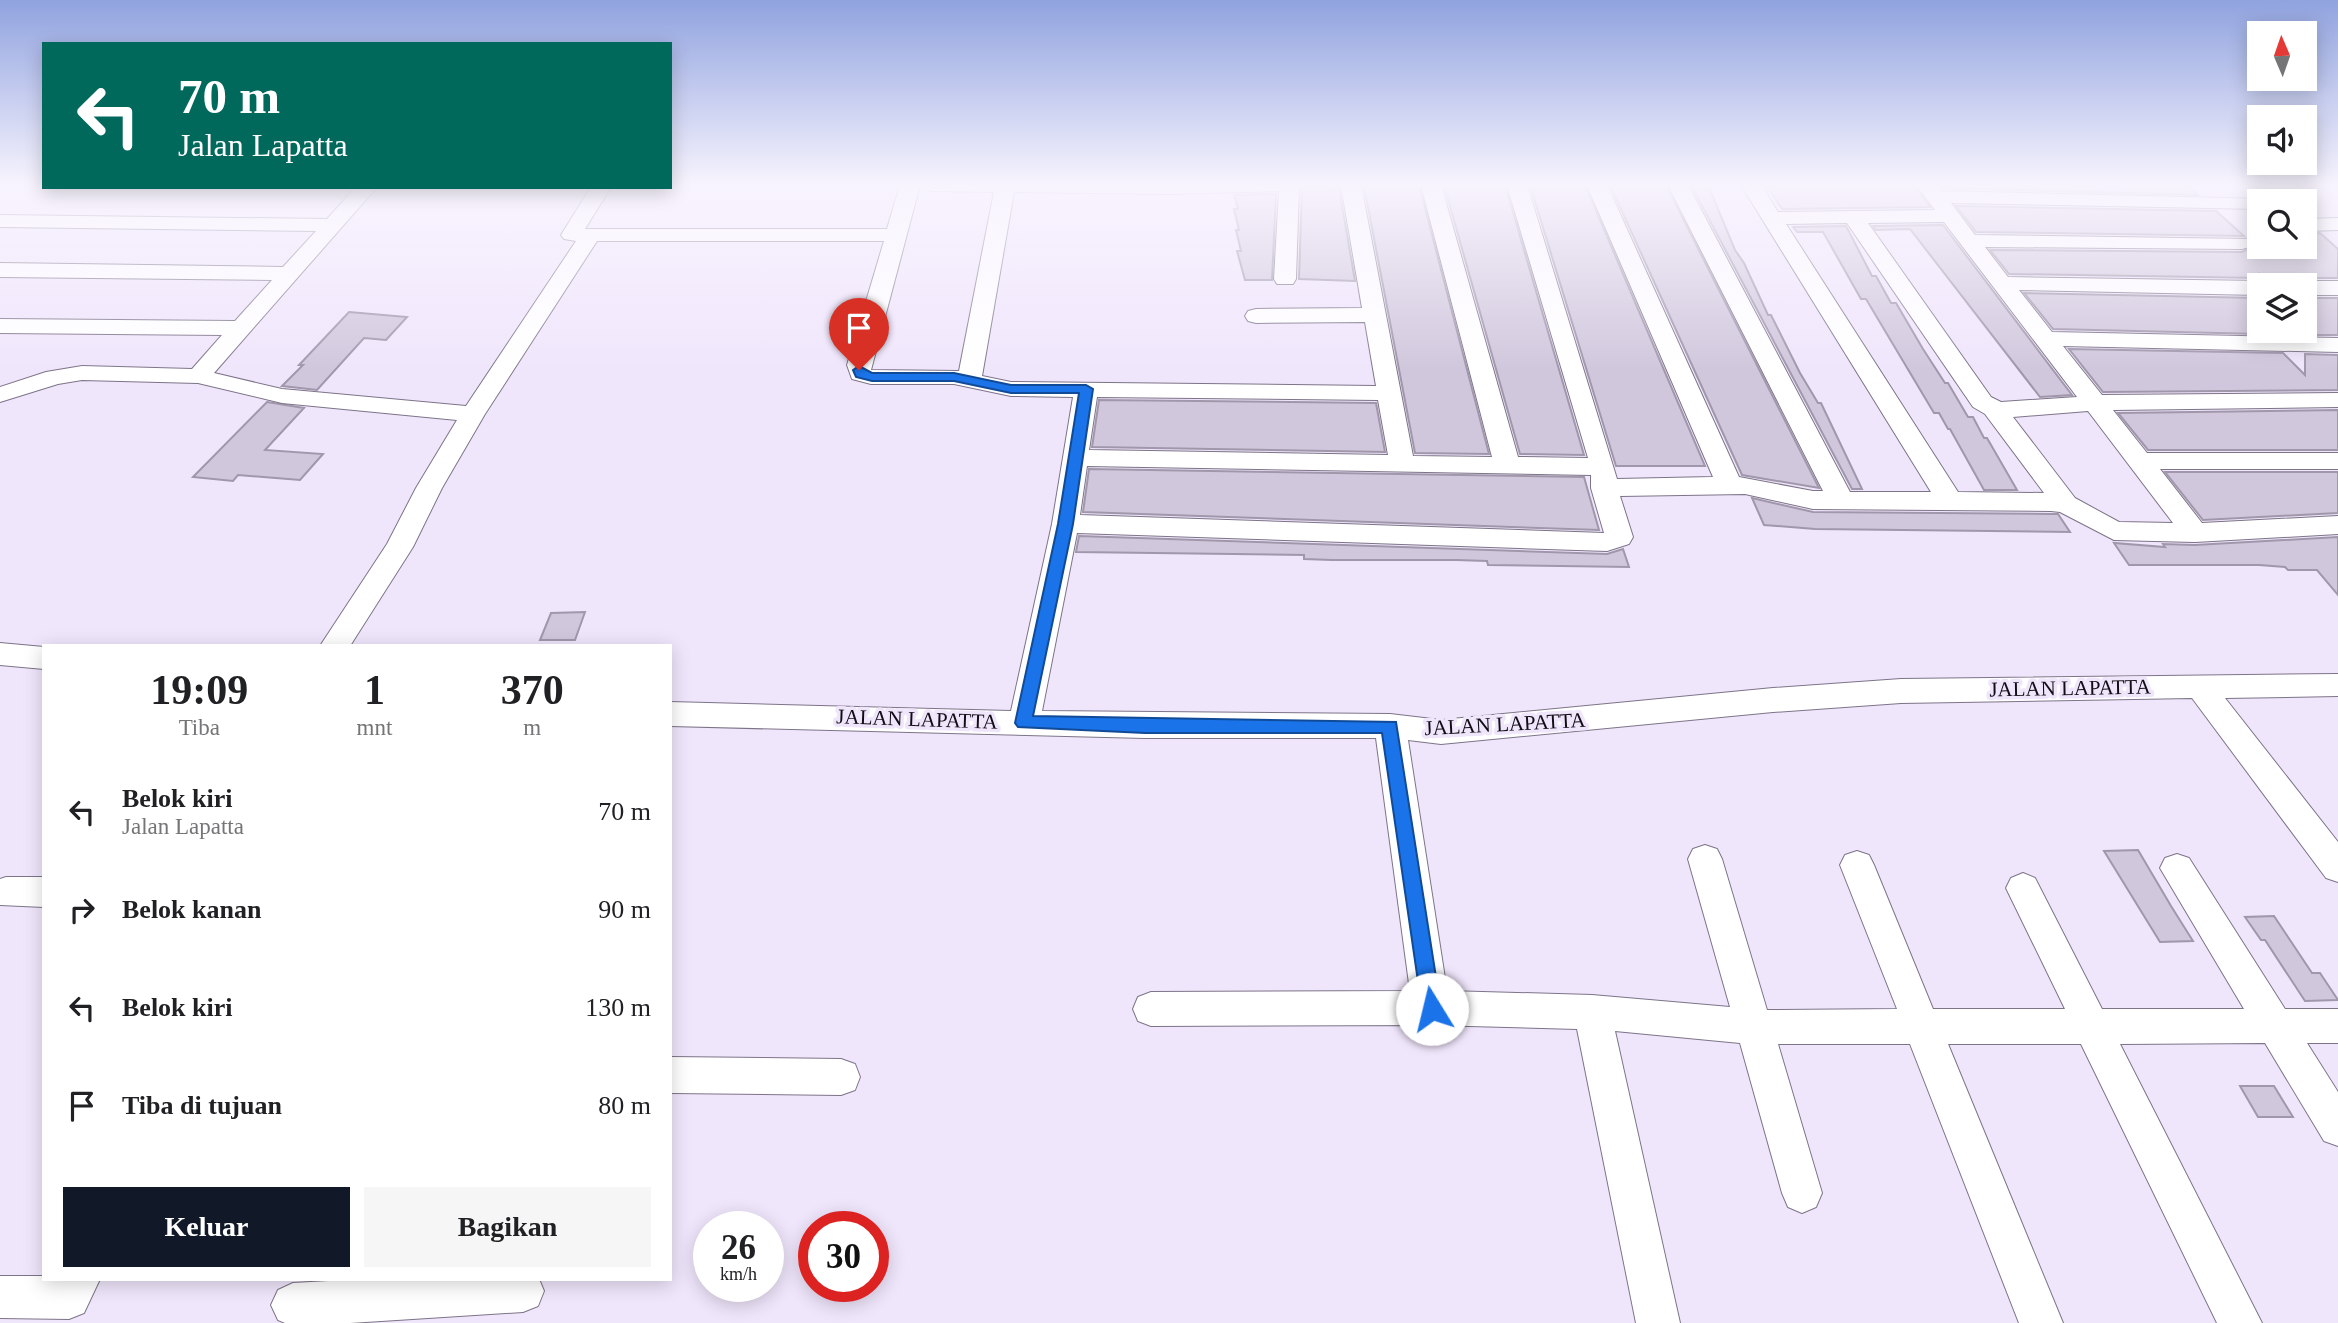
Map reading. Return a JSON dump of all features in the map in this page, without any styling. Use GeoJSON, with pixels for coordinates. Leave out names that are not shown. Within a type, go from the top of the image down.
{"type":"FeatureCollection","features":[{"type":"Feature","properties":{"kind":"street"},"geometry":{"type":"LineString","coordinates":[[198,376],[314,247]]}},
{"type":"Feature","properties":{"kind":"street"},"geometry":{"type":"LineString","coordinates":[[336,644],[400,547],[429,488],[474,414],[583,247]]}},
{"type":"Feature","properties":{"kind":"street"},"geometry":{"type":"LineString","coordinates":[[894,247],[859,365],[860,374],[872,377],[940,376],[1011,389],[1389,393]]}},
{"type":"Feature","properties":{"kind":"street"},"geometry":{"type":"LineString","coordinates":[[968,380],[993,247]]}},
{"type":"Feature","properties":{"kind":"street"},"geometry":{"type":"LineString","coordinates":[[1285,279],[1286,247]]}},
{"type":"Feature","properties":{"kind":"street"},"geometry":{"type":"LineString","coordinates":[[1361,247],[1402,463]]}},
{"type":"Feature","properties":{"kind":"street"},"geometry":{"type":"LineString","coordinates":[[1448,247],[1507,465]]}},
{"type":"Feature","properties":{"kind":"street"},"geometry":{"type":"LineString","coordinates":[[1065,524],[1607,542],[1616,540],[1620,535],[1535,247]]}},
{"type":"Feature","properties":{"kind":"street"},"geometry":{"type":"LineString","coordinates":[[1624,247],[1729,484]]}},
{"type":"Feature","properties":{"kind":"street"},"geometry":{"type":"LineString","coordinates":[[1710,247],[1842,500]]}},
{"type":"Feature","properties":{"kind":"street"},"geometry":{"type":"LineString","coordinates":[[1791,247],[1950,501]]}},
{"type":"Feature","properties":{"kind":"street"},"geometry":{"type":"LineString","coordinates":[[1874,247],[1982,402],[1994,409],[2066,504],[2114,531],[2195,533],[2338,525]]}},
{"type":"Feature","properties":{"kind":"street"},"geometry":{"type":"LineString","coordinates":[[1975,247],[2195,533]]}},
{"type":"Feature","properties":{"kind":"street"},"geometry":{"type":"LineString","coordinates":[[0,270],[290,274]]}},
{"type":"Feature","properties":{"kind":"street"},"geometry":{"type":"LineString","coordinates":[[2003,283],[2247,288]]}},
{"type":"Feature","properties":{"kind":"street"},"geometry":{"type":"LineString","coordinates":[[2317,288],[2338,288]]}},
{"type":"Feature","properties":{"kind":"street"},"geometry":{"type":"LineString","coordinates":[[1256,316],[1374,315]]}},
{"type":"Feature","properties":{"kind":"street"},"geometry":{"type":"LineString","coordinates":[[0,326],[239,328]]}},
{"type":"Feature","properties":{"kind":"street"},"geometry":{"type":"LineString","coordinates":[[2047,339],[2338,345]]}},
{"type":"Feature","properties":{"kind":"street"},"geometry":{"type":"LineString","coordinates":[[0,395],[54,377],[82,373],[198,376],[282,396],[474,414]]}},
{"type":"Feature","properties":{"kind":"street"},"geometry":{"type":"LineString","coordinates":[[1024,723],[1065,524],[1086,389]]}},
{"type":"Feature","properties":{"kind":"street"},"geometry":{"type":"LineString","coordinates":[[1994,409],[2095,403],[2338,400]]}},
{"type":"Feature","properties":{"kind":"street"},"geometry":{"type":"LineString","coordinates":[[1075,458],[1507,465],[1603,478],[1745,485],[1799,498],[2066,504]]}},
{"type":"Feature","properties":{"kind":"street"},"geometry":{"type":"LineString","coordinates":[[2139,461],[2338,461]]}},
{"type":"Feature","properties":{"kind":"street"},"geometry":{"type":"LineString","coordinates":[[0,654],[42,658]]}},
{"type":"Feature","properties":{"kind":"street","name":"JALAN LAPATTA"},"geometry":{"type":"LineString","coordinates":[[672,714],[1158,726],[1390,726],[1441,732],[1773,699],[1901,691],[2338,685]]}},
{"type":"Feature","properties":{"kind":"street"},"geometry":{"type":"LineString","coordinates":[[2199,686],[2338,868]]}},
{"type":"Feature","properties":{"kind":"street"},"geometry":{"type":"LineString","coordinates":[[1390,726],[1432,1009]]}},
{"type":"Feature","properties":{"kind":"street"},"geometry":{"type":"LineString","coordinates":[[1705,859],[1802,1193]]}},
{"type":"Feature","properties":{"kind":"street"},"geometry":{"type":"LineString","coordinates":[[1857,865],[2041,1323]]}},
{"type":"Feature","properties":{"kind":"street"},"geometry":{"type":"LineString","coordinates":[[2177,868],[2338,1127]]}},
{"type":"Feature","properties":{"kind":"street"},"geometry":{"type":"LineString","coordinates":[[2023,888],[2240,1323]]}},
{"type":"Feature","properties":{"kind":"street"},"geometry":{"type":"LineString","coordinates":[[6,892],[42,892]]}},
{"type":"Feature","properties":{"kind":"street"},"geometry":{"type":"LineString","coordinates":[[1151,1009],[1592,1012],[1754,1027],[2338,1027]]}},
{"type":"Feature","properties":{"kind":"street"},"geometry":{"type":"LineString","coordinates":[[1592,1012],[1658,1323]]}},
{"type":"Feature","properties":{"kind":"street"},"geometry":{"type":"LineString","coordinates":[[672,1075],[841,1077]]}},
{"type":"Feature","properties":{"kind":"street"},"geometry":{"type":"LineString","coordinates":[[0,1297],[69,1298],[78,1281]]}},
{"type":"Feature","properties":{"kind":"street"},"geometry":{"type":"LineString","coordinates":[[294,1302],[523,1291]]}},
{"type":"Feature","properties":{"kind":"building"},"geometry":{"type":"Polygon","coordinates":[[[1240,247],[1274,247],[1272,280],[1245,280],[1237,251],[1241,251],[1240,247]]]}},
{"type":"Feature","properties":{"kind":"building"},"geometry":{"type":"Polygon","coordinates":[[[1300,247],[1349,247],[1355,281],[1299,279],[1300,247]]]}},
{"type":"Feature","properties":{"kind":"building"},"geometry":{"type":"Polygon","coordinates":[[[1376,247],[1435,247],[1489,454],[1415,453],[1376,247]]]}},
{"type":"Feature","properties":{"kind":"building"},"geometry":{"type":"Polygon","coordinates":[[[1461,247],[1523,247],[1584,455],[1520,454],[1461,247]]]}},
{"type":"Feature","properties":{"kind":"building"},"geometry":{"type":"Polygon","coordinates":[[[1549,247],[1611,247],[1705,466],[1616,466],[1549,247]]]}},
{"type":"Feature","properties":{"kind":"building"},"geometry":{"type":"Polygon","coordinates":[[[1638,247],[1697,247],[1819,488],[1742,475],[1638,247]]]}},
{"type":"Feature","properties":{"kind":"building"},"geometry":{"type":"Polygon","coordinates":[[[1724,247],[1734,247],[1744,263],[1768,315],[1771,315],[1818,403],[1821,403],[1862,489],[1852,489],[1724,247]]]}},
{"type":"Feature","properties":{"kind":"building"},"geometry":{"type":"Polygon","coordinates":[[[1831,247],[1857,247],[1872,276],[1876,276],[1891,303],[1896,303],[1945,383],[1948,383],[1968,417],[1973,417],[1984,438],[1987,438],[2017,490],[1984,490],[1950,429],[1939,413],[1934,413],[1866,299],[1861,299],[1831,247]]]}},
{"type":"Feature","properties":{"kind":"building"},"geometry":{"type":"Polygon","coordinates":[[[1924,247],[1959,247],[2072,395],[2040,397],[1924,247]]]}},
{"type":"Feature","properties":{"kind":"building"},"geometry":{"type":"Polygon","coordinates":[[[2317,247],[2335,247],[2338,249],[2338,278],[2317,278],[2317,273],[2247,273],[2247,278],[2009,274],[1990,250],[2242,252],[2247,250],[2247,259],[2317,259],[2317,247]]]}},
{"type":"Feature","properties":{"kind":"building"},"geometry":{"type":"Polygon","coordinates":[[[2024,293],[2247,298],[2247,334],[2053,329],[2024,293]]]}},
{"type":"Feature","properties":{"kind":"building"},"geometry":{"type":"Polygon","coordinates":[[[2317,298],[2338,298],[2338,335],[2317,335],[2317,298]]]}},
{"type":"Feature","properties":{"kind":"building"},"geometry":{"type":"Polygon","coordinates":[[[349,312],[407,317],[386,340],[364,338],[317,390],[282,386],[303,365],[299,365],[349,312]]]}},
{"type":"Feature","properties":{"kind":"building"},"geometry":{"type":"Polygon","coordinates":[[[2069,349],[2283,353],[2305,375],[2305,354],[2338,355],[2338,390],[2103,392],[2069,349]]]}},
{"type":"Feature","properties":{"kind":"building"},"geometry":{"type":"Polygon","coordinates":[[[1099,400],[1376,403],[1385,452],[1092,447],[1099,400]]]}},
{"type":"Feature","properties":{"kind":"building"},"geometry":{"type":"Polygon","coordinates":[[[267,402],[304,408],[265,450],[323,454],[300,480],[238,475],[233,481],[193,477],[267,402]]]}},
{"type":"Feature","properties":{"kind":"building"},"geometry":{"type":"Polygon","coordinates":[[[2338,410],[2338,450],[2148,450],[2118,413],[2338,410]]]}},
{"type":"Feature","properties":{"kind":"building"},"geometry":{"type":"Polygon","coordinates":[[[1089,469],[1584,477],[1599,530],[1083,512],[1089,469]]]}},
{"type":"Feature","properties":{"kind":"building"},"geometry":{"type":"Polygon","coordinates":[[[2165,472],[2338,472],[2338,513],[2203,520],[2165,472]]]}},
{"type":"Feature","properties":{"kind":"building"},"geometry":{"type":"Polygon","coordinates":[[[1752,498],[1813,512],[2058,514],[2070,532],[1815,529],[1764,525],[1752,498]]]}},
{"type":"Feature","properties":{"kind":"building"},"geometry":{"type":"Polygon","coordinates":[[[1079,536],[1607,554],[1623,549],[1629,567],[1488,565],[1487,561],[1456,560],[1304,559],[1304,555],[1076,552],[1079,536]]]}},
{"type":"Feature","properties":{"kind":"building"},"geometry":{"type":"Polygon","coordinates":[[[2338,537],[2338,595],[2317,570],[2288,570],[2285,567],[2259,565],[2129,565],[2114,543],[2165,547],[2163,544],[2195,545],[2338,537]]]}},
{"type":"Feature","properties":{"kind":"building"},"geometry":{"type":"Polygon","coordinates":[[[585,612],[575,640],[540,640],[551,613],[585,612]]]}},
{"type":"Feature","properties":{"kind":"building"},"geometry":{"type":"Polygon","coordinates":[[[2138,850],[2193,941],[2160,942],[2104,851],[2138,850]]]}},
{"type":"Feature","properties":{"kind":"building"},"geometry":{"type":"Polygon","coordinates":[[[2274,916],[2312,973],[2320,973],[2338,1000],[2305,1001],[2265,940],[2261,940],[2245,917],[2274,916]]]}},
{"type":"Feature","properties":{"kind":"building"},"geometry":{"type":"Polygon","coordinates":[[[2240,1086],[2274,1086],[2293,1117],[2258,1117],[2240,1086]]]}},
{"type":"Feature","properties":{"kind":"route"},"geometry":{"type":"LineString","coordinates":[[859,370],[860,374],[872,377],[954,377],[1011,389],[1086,389],[1065,524],[1024,723],[1390,726],[1432,1009]]}}]}
